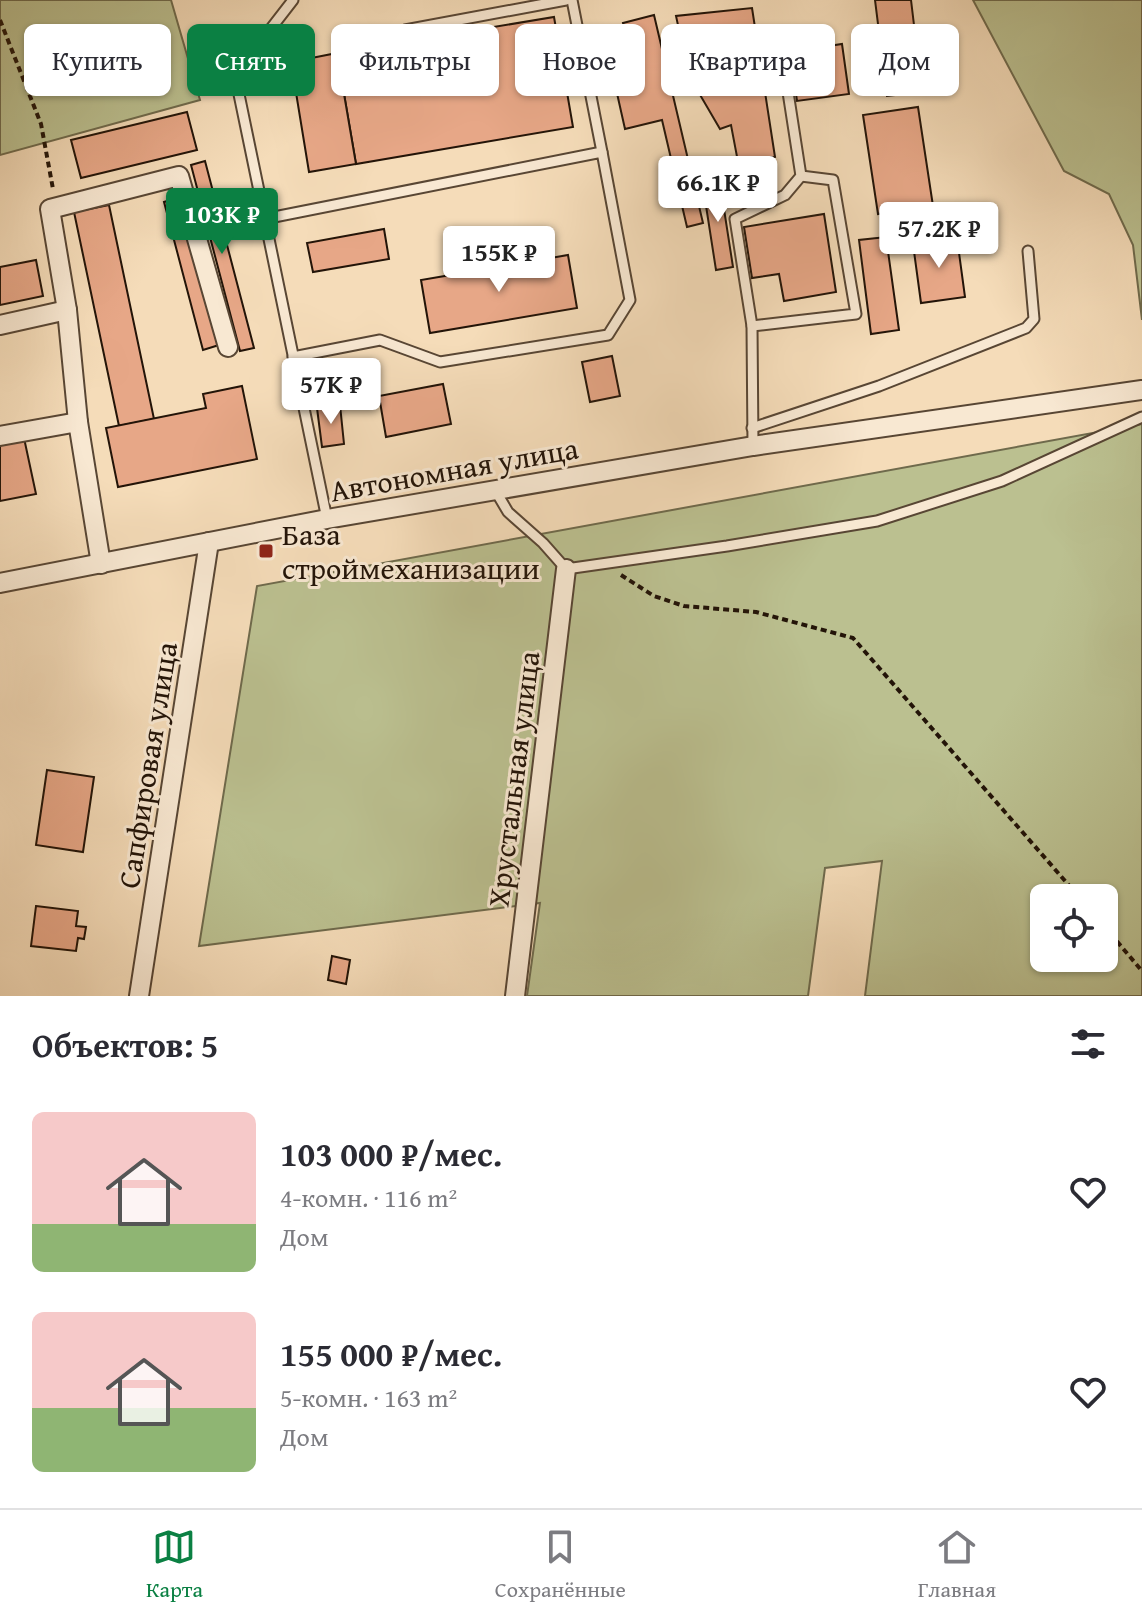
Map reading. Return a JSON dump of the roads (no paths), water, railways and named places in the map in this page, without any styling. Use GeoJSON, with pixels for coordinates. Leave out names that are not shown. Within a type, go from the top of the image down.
{"type":"FeatureCollection","features":[{"type":"Feature","properties":{"kind":"street"},"geometry":{"type":"LineString","coordinates":[[101,564],[78,422],[67,310],[50,209],[179,176],[228,347]]}},
{"type":"Feature","properties":{"kind":"street"},"geometry":{"type":"LineString","coordinates":[[0,325],[67,310]]}},
{"type":"Feature","properties":{"kind":"street","name":"Автономная улица"},"geometry":{"type":"LineString","coordinates":[[0,583],[327,519],[495,490],[752,437],[777,443],[1142,390]]}},
{"type":"Feature","properties":{"kind":"street"},"geometry":{"type":"LineString","coordinates":[[0,436],[78,422]]}},
{"type":"Feature","properties":{"kind":"street","name":"Сапфировая улица"},"geometry":{"type":"LineString","coordinates":[[139,996],[209,542]]}},
{"type":"Feature","properties":{"kind":"street","name":"Хрустальная улица"},"geometry":{"type":"LineString","coordinates":[[515,996],[566,569]]}},
{"type":"Feature","properties":{"kind":"lane"},"geometry":{"type":"LineString","coordinates":[[293,0],[235,75],[327,519]]}},
{"type":"Feature","properties":{"kind":"lane"},"geometry":{"type":"LineString","coordinates":[[293,357],[380,340],[440,362],[608,335],[630,300],[569,0],[438,24]]}},
{"type":"Feature","properties":{"kind":"lane"},"geometry":{"type":"LineString","coordinates":[[789,96],[801,176],[785,195],[735,219],[752,326],[752,437],[1026,328],[1034,319],[1028,251]]}},
{"type":"Feature","properties":{"kind":"lane"},"geometry":{"type":"LineString","coordinates":[[264,219],[602,152]]}},
{"type":"Feature","properties":{"kind":"lane"},"geometry":{"type":"LineString","coordinates":[[752,326],[856,314],[833,180],[801,176]]}},
{"type":"Feature","properties":{"kind":"lane"},"geometry":{"type":"LineString","coordinates":[[495,490],[508,512],[543,543],[566,569],[877,521],[1002,481],[1142,417]]}},
{"type":"Feature","properties":{"kind":"place","name":"База строймеханизации"},"geometry":{"type":"Point","coordinates":[266,551]}}]}
